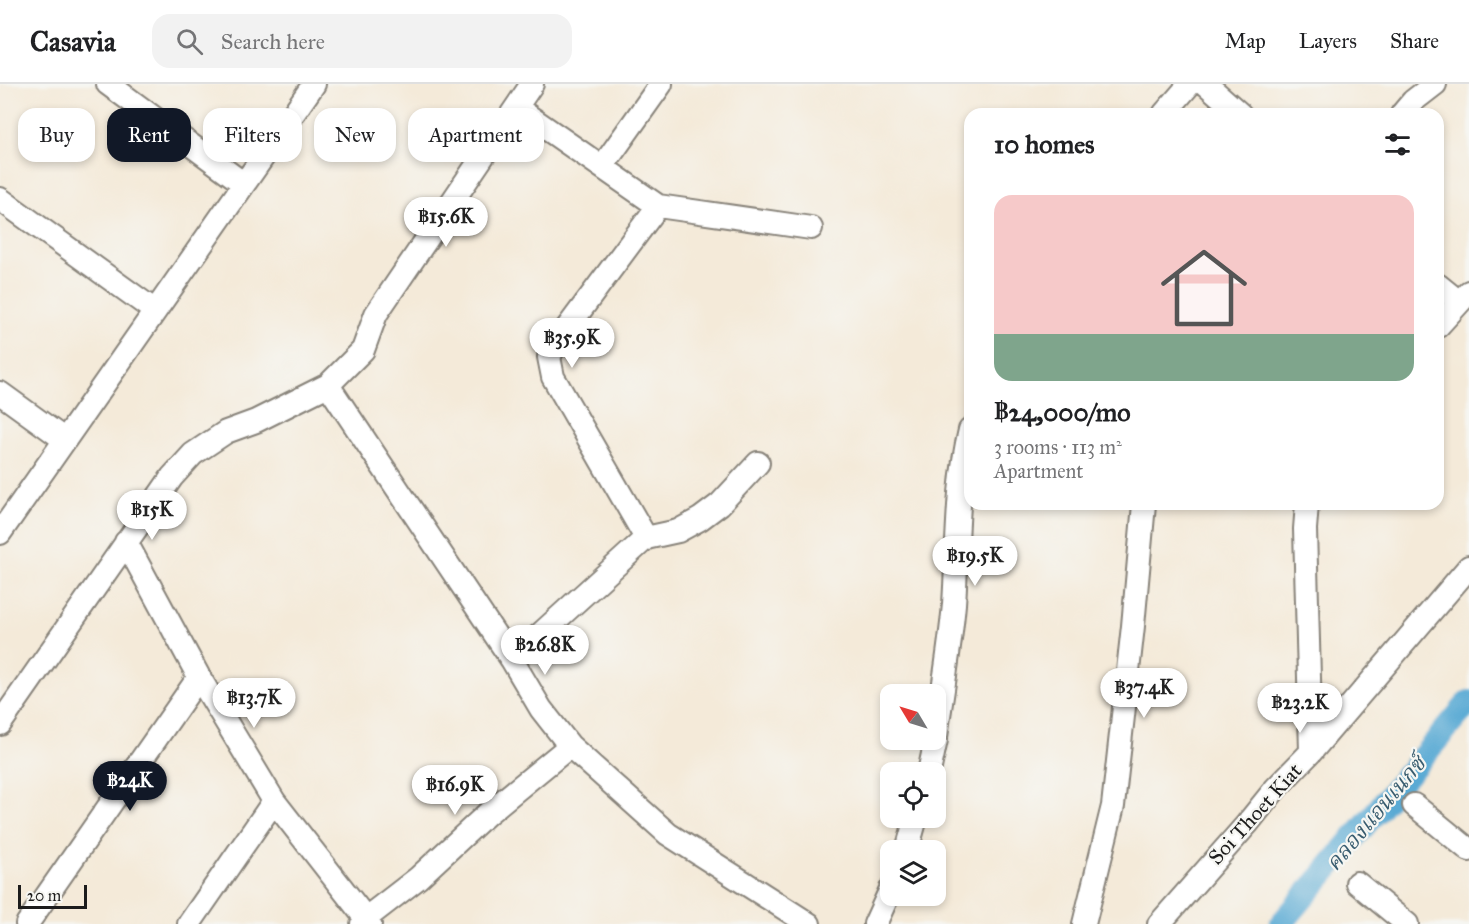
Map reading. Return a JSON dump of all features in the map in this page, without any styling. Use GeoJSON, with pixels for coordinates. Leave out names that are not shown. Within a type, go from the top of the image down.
{"type":"FeatureCollection","features":[{"type":"Feature","properties":{"kind":"street"},"geometry":{"type":"LineString","coordinates":[[108,84],[244,184]]}},
{"type":"Feature","properties":{"kind":"street"},"geometry":{"type":"LineString","coordinates":[[0,532],[314,84]]}},
{"type":"Feature","properties":{"kind":"street"},"geometry":{"type":"LineString","coordinates":[[517,108],[532,84]]}},
{"type":"Feature","properties":{"kind":"street"},"geometry":{"type":"LineString","coordinates":[[602,167],[661,84]]}},
{"type":"Feature","properties":{"kind":"street"},"geometry":{"type":"LineString","coordinates":[[1169,108],[1190,84]]}},
{"type":"Feature","properties":{"kind":"street"},"geometry":{"type":"LineString","coordinates":[[1206,84],[1233,108]]}},
{"type":"Feature","properties":{"kind":"street"},"geometry":{"type":"LineString","coordinates":[[1407,108],[1435,84]]}},
{"type":"Feature","properties":{"kind":"street"},"geometry":{"type":"LineString","coordinates":[[544,127],[658,206],[812,228]]}},
{"type":"Feature","properties":{"kind":"street"},"geometry":{"type":"LineString","coordinates":[[0,724],[172,477],[193,454],[226,432],[256,421],[328,385],[363,350],[376,314],[480,162]]}},
{"type":"Feature","properties":{"kind":"street"},"geometry":{"type":"LineString","coordinates":[[0,199],[155,311]]}},
{"type":"Feature","properties":{"kind":"street"},"geometry":{"type":"LineString","coordinates":[[646,538],[552,377],[549,357],[559,339],[658,206]]}},
{"type":"Feature","properties":{"kind":"street"},"geometry":{"type":"LineString","coordinates":[[1444,288],[1464,297],[1444,319]]}},
{"type":"Feature","properties":{"kind":"street"},"geometry":{"type":"LineString","coordinates":[[328,385],[512,660],[541,709],[570,746],[668,834],[809,924]]}},
{"type":"Feature","properties":{"kind":"street"},"geometry":{"type":"LineString","coordinates":[[0,393],[64,440]]}},
{"type":"Feature","properties":{"kind":"street"},"geometry":{"type":"LineString","coordinates":[[512,660],[646,538],[678,531],[700,519],[720,504],[758,463]]}},
{"type":"Feature","properties":{"kind":"street"},"geometry":{"type":"LineString","coordinates":[[943,684],[953,606],[964,466]]}},
{"type":"Feature","properties":{"kind":"street"},"geometry":{"type":"LineString","coordinates":[[1084,924],[1113,806],[1143,510]]}},
{"type":"Feature","properties":{"kind":"street"},"geometry":{"type":"LineString","coordinates":[[1307,510],[1305,529],[1311,752]]}},
{"type":"Feature","properties":{"kind":"street"},"geometry":{"type":"LineString","coordinates":[[126,542],[199,677],[274,801],[366,922],[418,878],[487,814],[570,746]]}},
{"type":"Feature","properties":{"kind":"street","name":"Soi Thoet Kiat"},"geometry":{"type":"LineString","coordinates":[[1159,924],[1276,788],[1311,752],[1469,567]]}},
{"type":"Feature","properties":{"kind":"street"},"geometry":{"type":"LineString","coordinates":[[27,924],[199,677]]}},
{"type":"Feature","properties":{"kind":"street"},"geometry":{"type":"LineString","coordinates":[[189,924],[274,801]]}},
{"type":"Feature","properties":{"kind":"street"},"geometry":{"type":"LineString","coordinates":[[1414,805],[1469,850]]}},
{"type":"Feature","properties":{"kind":"street"},"geometry":{"type":"LineString","coordinates":[[1357,883],[1407,924]]}},
{"type":"Feature","properties":{"kind":"street"},"geometry":{"type":"LineString","coordinates":[[875,924],[883,906]]}},
{"type":"Feature","properties":{"kind":"waterway","name":"คลองแอนเนกซ์"},"geometry":{"type":"LineString","coordinates":[[1281,924],[1469,702]]}}]}
